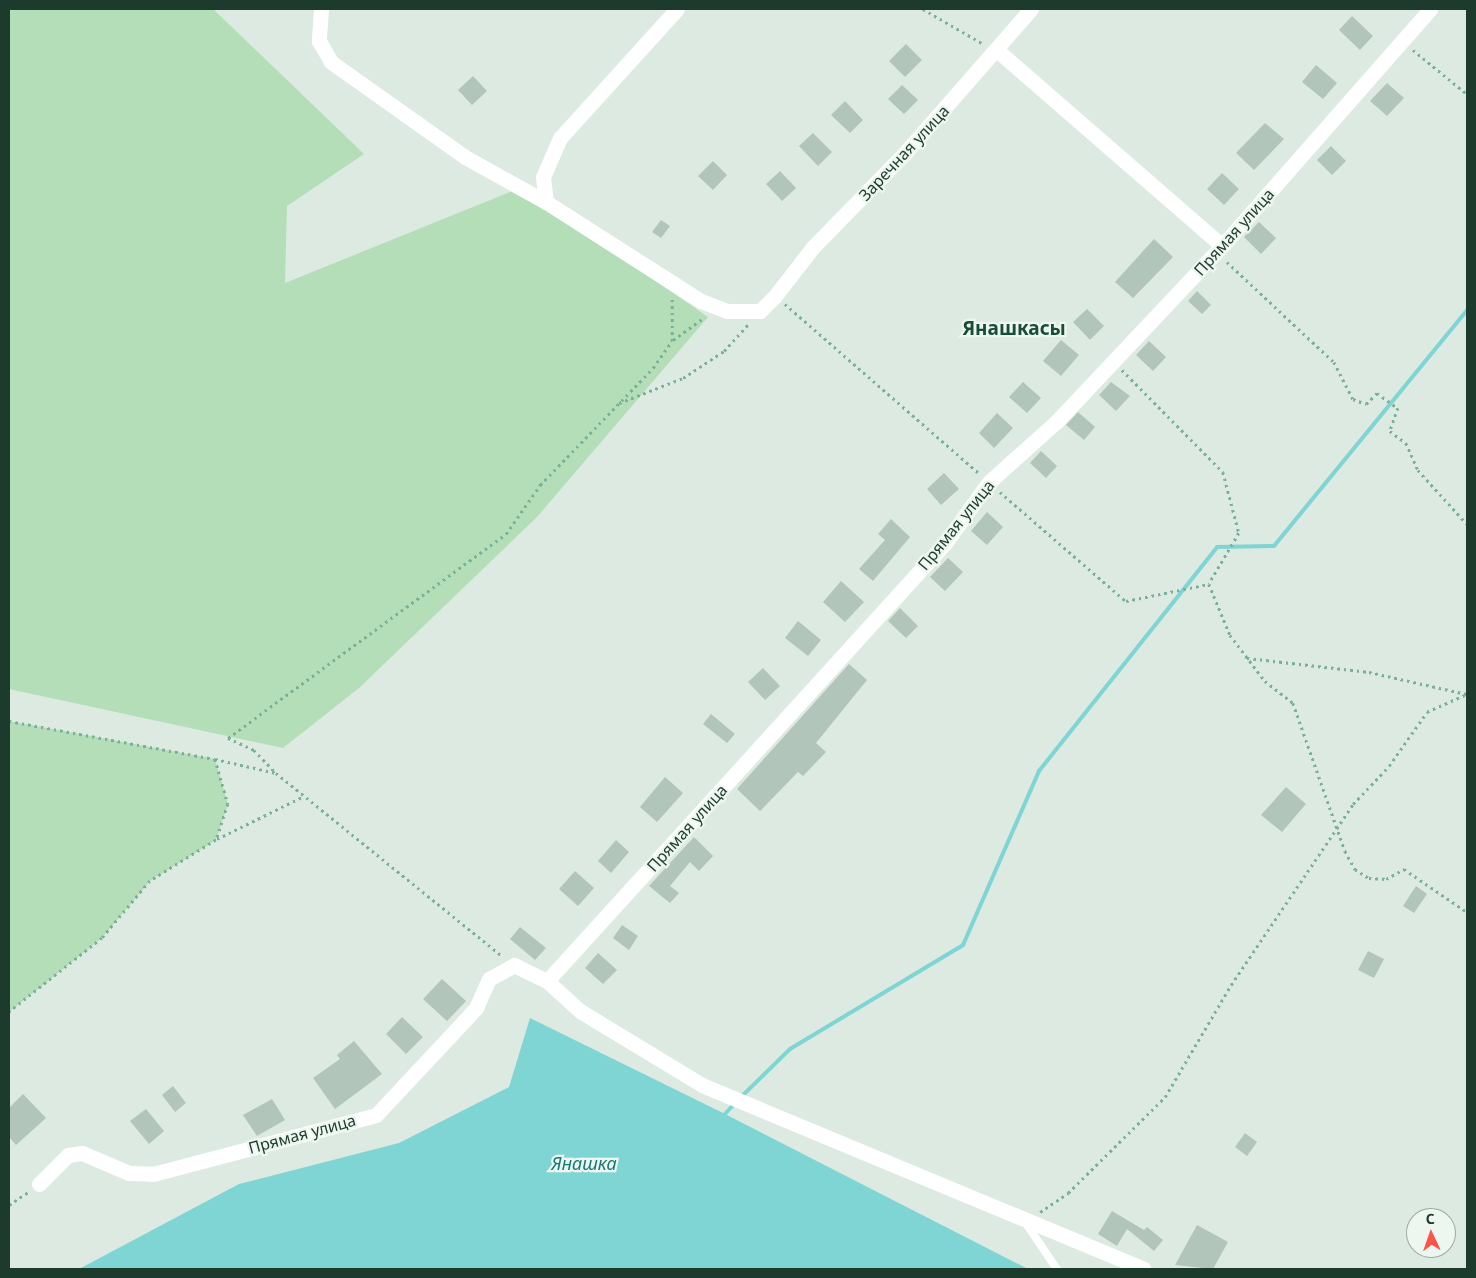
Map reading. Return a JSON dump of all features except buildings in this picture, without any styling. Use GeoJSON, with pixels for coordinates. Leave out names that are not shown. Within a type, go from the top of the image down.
{"type":"FeatureCollection","features":[{"type":"Feature","properties":{"kind":"street"},"geometry":{"type":"LineString","coordinates":[[321,9],[320,41],[331,62],[465,157],[546,202],[701,300],[727,311],[760,311]]}},
{"type":"Feature","properties":{"kind":"street"},"geometry":{"type":"LineString","coordinates":[[546,202],[543,177],[560,138],[677,9]]}},
{"type":"Feature","properties":{"kind":"street","name":"Заречная улица"},"geometry":{"type":"LineString","coordinates":[[760,311],[775,296],[813,247],[998,51],[1031,9]]}},
{"type":"Feature","properties":{"kind":"street","name":"Прямая улица"},"geometry":{"type":"LineString","coordinates":[[547,981],[945,542],[989,482],[1057,421],[1219,249],[1430,9]]}},
{"type":"Feature","properties":{"kind":"street"},"geometry":{"type":"LineString","coordinates":[[998,51],[1219,249]]}},
{"type":"Feature","properties":{"kind":"street"},"geometry":{"type":"LineString","coordinates":[[514,965],[547,981],[580,1011],[702,1085],[1025,1222],[1143,1269]]}},
{"type":"Feature","properties":{"kind":"street","name":"Прямая улица"},"geometry":{"type":"LineString","coordinates":[[39,1184],[68,1155],[82,1153],[129,1173],[153,1174],[376,1115],[476,1008],[489,979],[514,965]]}},
{"type":"Feature","properties":{"kind":"lane"},"geometry":{"type":"LineString","coordinates":[[1025,1222],[1057,1269]]}},
{"type":"Feature","properties":{"kind":"path"},"geometry":{"type":"LineString","coordinates":[[923,9],[948,27],[998,51]]}},
{"type":"Feature","properties":{"kind":"path"},"geometry":{"type":"LineString","coordinates":[[1402,41],[1467,94]]}},
{"type":"Feature","properties":{"kind":"path"},"geometry":{"type":"LineString","coordinates":[[1219,249],[1334,362],[1353,399],[1366,404],[1378,394],[1398,408],[1390,431],[1406,443],[1418,470],[1467,524]]}},
{"type":"Feature","properties":{"kind":"path"},"geometry":{"type":"LineString","coordinates":[[671,295],[672,341]]}},
{"type":"Feature","properties":{"kind":"path"},"geometry":{"type":"LineString","coordinates":[[775,296],[1126,601],[1209,584],[1239,533],[1223,472],[1113,362]]}},
{"type":"Feature","properties":{"kind":"path"},"geometry":{"type":"LineString","coordinates":[[514,965],[276,773],[254,750],[228,738],[506,534],[540,485],[618,404],[672,341],[702,318],[727,311]]}},
{"type":"Feature","properties":{"kind":"path"},"geometry":{"type":"LineString","coordinates":[[618,404],[663,389],[724,351],[760,311]]}},
{"type":"Feature","properties":{"kind":"path"},"geometry":{"type":"LineString","coordinates":[[1209,584],[1230,635],[1266,681],[1293,703],[1337,830],[1356,869],[1370,878],[1386,879],[1404,869],[1467,912]]}},
{"type":"Feature","properties":{"kind":"path"},"geometry":{"type":"LineString","coordinates":[[1247,658],[1369,672],[1467,694]]}},
{"type":"Feature","properties":{"kind":"path"},"geometry":{"type":"LineString","coordinates":[[1025,1222],[1068,1193],[1165,1096],[1231,985],[1337,830],[1427,712],[1467,694]]}},
{"type":"Feature","properties":{"kind":"path"},"geometry":{"type":"LineString","coordinates":[[9,721],[215,759],[276,773]]}},
{"type":"Feature","properties":{"kind":"path"},"geometry":{"type":"LineString","coordinates":[[215,759],[228,804],[216,840]]}},
{"type":"Feature","properties":{"kind":"path"},"geometry":{"type":"LineString","coordinates":[[9,1012],[102,938],[150,880],[216,840],[304,796]]}},
{"type":"Feature","properties":{"kind":"path"},"geometry":{"type":"LineString","coordinates":[[9,1205],[39,1184]]}},
{"type":"Feature","properties":{"kind":"green space"},"geometry":{"type":"Polygon","coordinates":[[[9,9],[213,9],[364,154],[287,206],[285,283],[520,188],[708,317],[537,517],[359,688],[283,748],[9,689],[9,9]]]}},
{"type":"Feature","properties":{"kind":"green space"},"geometry":{"type":"Polygon","coordinates":[[[9,721],[215,759],[228,804],[216,840],[150,881],[102,938],[9,1012],[9,721]]]}},
{"type":"Feature","properties":{"kind":"water","name":"Янашка"},"geometry":{"type":"Polygon","coordinates":[[[530,1018],[725,1114],[1028,1269],[79,1269],[239,1184],[399,1143],[509,1087],[530,1018]]]}},
{"type":"Feature","properties":{"kind":"waterway"},"geometry":{"type":"LineString","coordinates":[[740,1098],[790,1049],[963,945],[1039,771],[1217,547],[1274,546],[1467,310]]}},
{"type":"Feature","properties":{"kind":"waterway"},"geometry":{"type":"LineString","coordinates":[[725,1114],[735,1103]]}},
{"type":"Feature","properties":{"kind":"district","name":"Янашкасы"},"geometry":{"type":"Point","coordinates":[1014,329]}}]}
